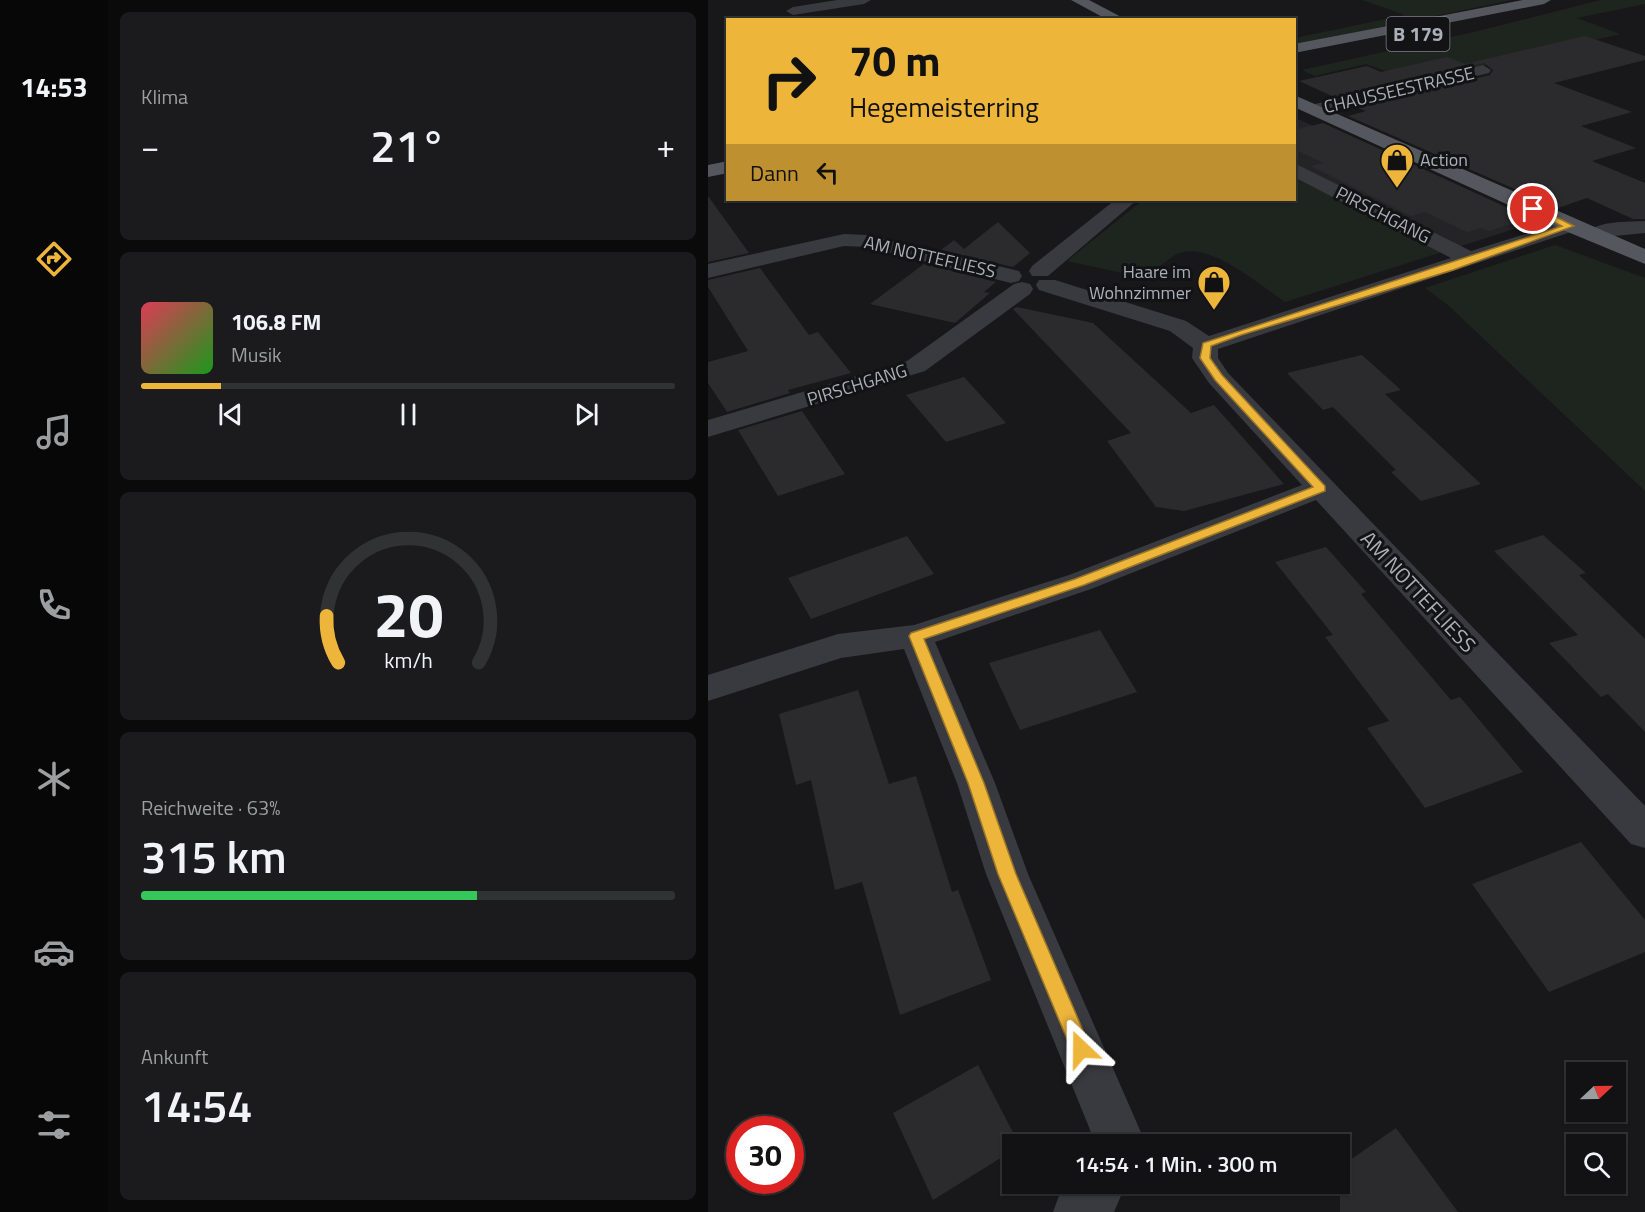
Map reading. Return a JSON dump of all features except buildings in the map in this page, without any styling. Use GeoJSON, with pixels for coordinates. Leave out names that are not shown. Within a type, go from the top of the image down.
{"type":"FeatureCollection","features":[{"type":"Feature","properties":{"kind":"main road"},"geometry":{"type":"LineString","coordinates":[[1078,0],[1116,18]]}},
{"type":"Feature","properties":{"kind":"main road","name":"B 179"},"geometry":{"type":"LineString","coordinates":[[1296,49],[1542,0]]}},
{"type":"Feature","properties":{"kind":"main road","name":"B 179"},"geometry":{"type":"LineString","coordinates":[[1296,60],[1457,26],[1542,0]]}},
{"type":"Feature","properties":{"kind":"main road","name":"CHAUSSEESTRASSE"},"geometry":{"type":"LineString","coordinates":[[1296,101],[1570,226],[1645,257]]}},
{"type":"Feature","properties":{"kind":"main road"},"geometry":{"type":"LineString","coordinates":[[708,171],[726,167]]}},
{"type":"Feature","properties":{"kind":"street"},"geometry":{"type":"LineString","coordinates":[[780,0],[799,15],[864,0]]}},
{"type":"Feature","properties":{"kind":"street","name":"CHAUSSEESTRASSE"},"geometry":{"type":"LineString","coordinates":[[1315,109],[1483,70]]}},
{"type":"Feature","properties":{"kind":"street","name":"PIRSCHGANG"},"geometry":{"type":"LineString","coordinates":[[1296,170],[1472,260]]}},
{"type":"Feature","properties":{"kind":"street"},"geometry":{"type":"LineString","coordinates":[[1043,278],[1126,201]]}},
{"type":"Feature","properties":{"kind":"street"},"geometry":{"type":"LineString","coordinates":[[1206,345],[1237,333],[1472,260],[1570,226]]}},
{"type":"Feature","properties":{"kind":"street"},"geometry":{"type":"LineString","coordinates":[[1594,236],[1611,230],[1645,227]]}},
{"type":"Feature","properties":{"kind":"street","name":"AM NOTTEFLIESS"},"geometry":{"type":"LineString","coordinates":[[708,271],[844,240],[867,241],[1016,283],[1024,271],[1178,326],[1206,345],[1205,358],[1218,378],[1645,832]]}},
{"type":"Feature","properties":{"kind":"street","name":"PIRSCHGANG"},"geometry":{"type":"LineString","coordinates":[[708,429],[916,366],[1016,283]]}},
{"type":"Feature","properties":{"kind":"street"},"geometry":{"type":"LineString","coordinates":[[708,688],[838,646],[916,636],[1080,582],[1320,489]]}},
{"type":"Feature","properties":{"kind":"street"},"geometry":{"type":"LineString","coordinates":[[916,636],[976,783],[1007,874],[1117,1134]]}},
{"type":"Feature","properties":{"kind":"street"},"geometry":{"type":"LineString","coordinates":[[1079,1212],[1093,1201],[1096,1194]]}},
{"type":"Feature","properties":{"kind":"shaded area"},"geometry":{"type":"Polygon","coordinates":[[[1362,0],[1512,0],[1296,45],[1296,38],[1405,15],[1362,0]]]}},
{"type":"Feature","properties":{"kind":"shaded area"},"geometry":{"type":"Polygon","coordinates":[[[1601,0],[1645,0],[1645,4],[1577,18],[1620,34],[1414,81],[1366,64],[1315,76],[1302,70],[1474,32],[1601,0]]]}},
{"type":"Feature","properties":{"kind":"shaded area"},"geometry":{"type":"Polygon","coordinates":[[[1296,118],[1527,225],[1458,247],[1296,166],[1296,118]]]}},
{"type":"Feature","properties":{"kind":"shaded area"},"geometry":{"type":"Polygon","coordinates":[[[1296,177],[1442,252],[1285,302],[1221,259],[1192,251],[1176,255],[1145,278],[1067,261],[1142,201],[1296,201],[1296,177]]]}},
{"type":"Feature","properties":{"kind":"shaded area"},"geometry":{"type":"Polygon","coordinates":[[[1555,245],[1645,278],[1645,491],[1448,305],[1425,288],[1555,245]]]}},
{"type":"Feature","properties":{"kind":"place","name":"Action"},"geometry":{"type":"Point","coordinates":[1397,189]}},
{"type":"Feature","properties":{"kind":"place","name":"Haare im Wohnzimmer"},"geometry":{"type":"Point","coordinates":[1214,311]}},
{"type":"Feature","properties":{"kind":"route"},"geometry":{"type":"LineString","coordinates":[[1081,1049],[1007,874],[976,783],[916,636],[1080,582],[1320,489],[1218,378],[1205,358],[1206,345],[1237,333],[1449,268],[1570,226],[1533,209]]}}]}
